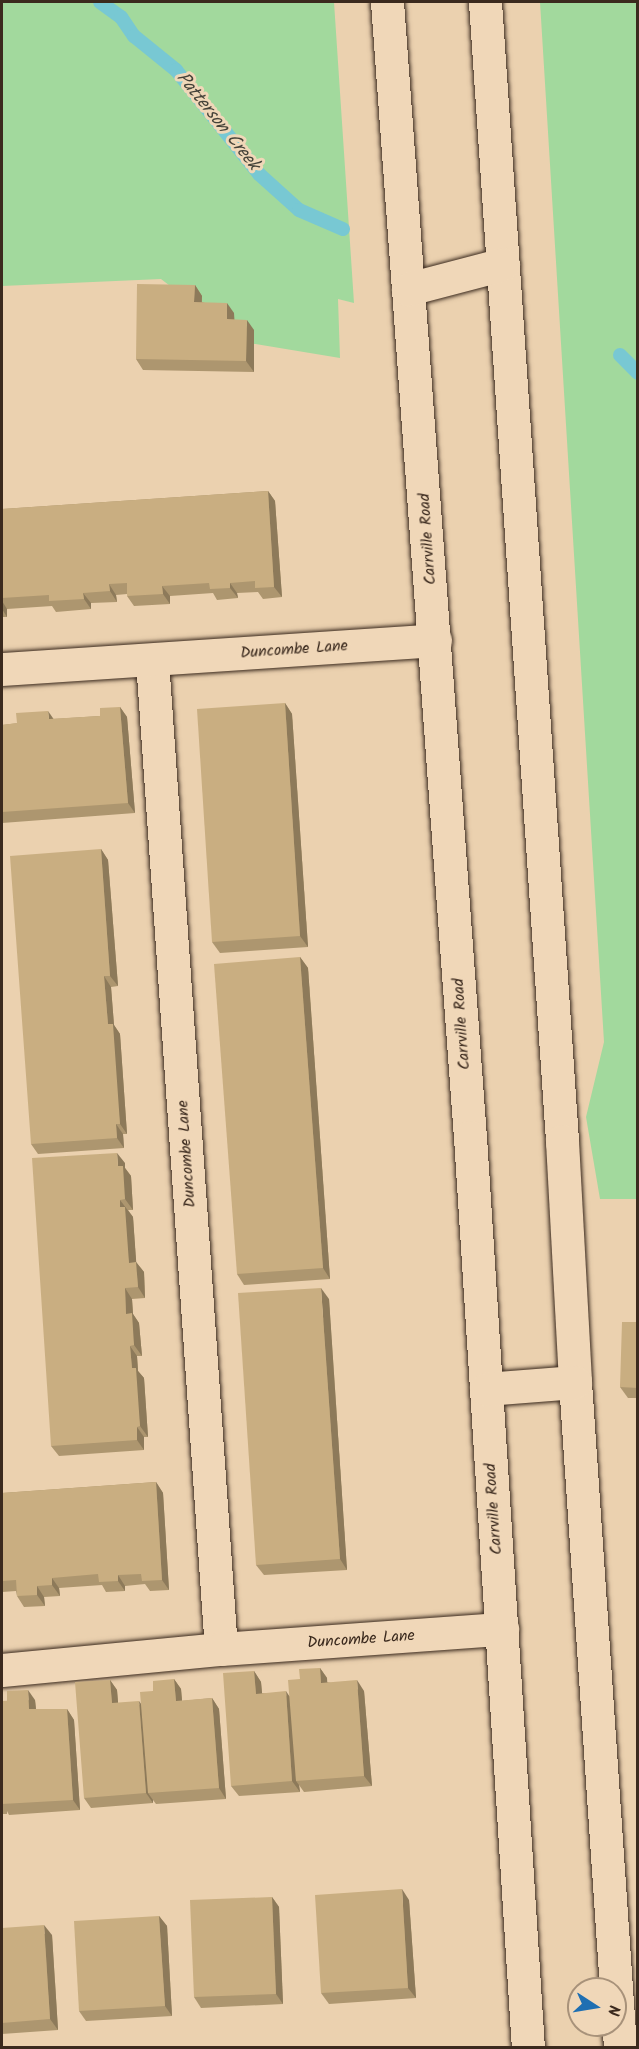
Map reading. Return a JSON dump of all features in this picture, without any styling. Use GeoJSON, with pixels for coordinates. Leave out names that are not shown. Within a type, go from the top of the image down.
{"type":"FeatureCollection","features":[{"type":"Feature","properties":{"kind":"main road","name":"Carrville Road"},"geometry":{"type":"LineString","coordinates":[[387,2],[435,640],[528,2048]]}},
{"type":"Feature","properties":{"kind":"main road"},"geometry":{"type":"LineString","coordinates":[[485,2],[562,1129],[575,1382],[620,2048]]}},
{"type":"Feature","properties":{"kind":"main road"},"geometry":{"type":"LineString","coordinates":[[408,290],[503,264]]}},
{"type":"Feature","properties":{"kind":"main road","name":"Duncombe Lane"},"geometry":{"type":"LineString","coordinates":[[2,669],[435,640]]}},
{"type":"Feature","properties":{"kind":"main road","name":"Duncombe Lane"},"geometry":{"type":"LineString","coordinates":[[152,660],[221,1649]]}},
{"type":"Feature","properties":{"kind":"main road"},"geometry":{"type":"LineString","coordinates":[[486,1389],[575,1382]]}},
{"type":"Feature","properties":{"kind":"main road","name":"Duncombe Lane"},"geometry":{"type":"LineString","coordinates":[[2,1670],[221,1649],[502,1629]]}},
{"type":"Feature","properties":{"kind":"green space"},"geometry":{"type":"Polygon","coordinates":[[[2,2],[334,2],[354,303],[338,299],[340,358],[243,342],[161,279],[2,286],[2,2]]]}},
{"type":"Feature","properties":{"kind":"green space"},"geometry":{"type":"Polygon","coordinates":[[[540,2],[637,2],[637,1199],[600,1199],[586,1117],[604,1042],[540,2]]]}},
{"type":"Feature","properties":{"kind":"building"},"geometry":{"type":"Polygon","coordinates":[[[137,284],[195,285],[194,302],[227,303],[227,319],[247,320],[246,361],[136,359],[137,284]]]}},
{"type":"Feature","properties":{"kind":"building"},"geometry":{"type":"Polygon","coordinates":[[[268,491],[274,587],[255,588],[255,581],[230,583],[230,588],[210,589],[209,583],[162,586],[163,594],[127,596],[127,583],[109,584],[110,591],[83,593],[84,599],[49,601],[49,595],[2,598],[2,509],[268,491]]]}},
{"type":"Feature","properties":{"kind":"building"},"geometry":{"type":"Polygon","coordinates":[[[285,703],[300,936],[212,942],[197,709],[285,703]]]}},
{"type":"Feature","properties":{"kind":"building"},"geometry":{"type":"Polygon","coordinates":[[[120,707],[128,803],[2,812],[2,725],[17,723],[16,713],[48,711],[49,719],[100,716],[100,708],[120,707]]]}},
{"type":"Feature","properties":{"kind":"building"},"geometry":{"type":"Polygon","coordinates":[[[101,849],[110,976],[104,976],[108,1024],[113,1024],[120,1124],[116,1124],[117,1138],[31,1144],[10,856],[101,849]]]}},
{"type":"Feature","properties":{"kind":"building"},"geometry":{"type":"Polygon","coordinates":[[[300,957],[323,1268],[237,1274],[214,964],[300,957]]]}},
{"type":"Feature","properties":{"kind":"building"},"geometry":{"type":"Polygon","coordinates":[[[117,1153],[118,1166],[123,1166],[125,1199],[120,1200],[120,1207],[125,1207],[129,1263],[136,1262],[138,1287],[125,1288],[126,1314],[132,1313],[134,1345],[130,1346],[132,1368],[136,1368],[140,1426],[137,1427],[137,1440],[51,1446],[32,1158],[117,1153]]]}},
{"type":"Feature","properties":{"kind":"building"},"geometry":{"type":"Polygon","coordinates":[[[321,1288],[340,1559],[256,1565],[238,1293],[321,1288]]]}},
{"type":"Feature","properties":{"kind":"building"},"geometry":{"type":"Polygon","coordinates":[[[622,1322],[638,1322],[638,1388],[620,1387],[622,1322]]]}},
{"type":"Feature","properties":{"kind":"building"},"geometry":{"type":"Polygon","coordinates":[[[156,1482],[162,1580],[142,1581],[141,1574],[118,1575],[118,1581],[99,1582],[98,1574],[52,1578],[52,1585],[37,1586],[37,1595],[17,1596],[16,1580],[2,1581],[2,1493],[156,1482]]]}},
{"type":"Feature","properties":{"kind":"building"},"geometry":{"type":"Polygon","coordinates":[[[320,1668],[321,1683],[357,1680],[364,1776],[296,1781],[288,1680],[300,1679],[299,1669],[320,1668]]]}},
{"type":"Feature","properties":{"kind":"building"},"geometry":{"type":"Polygon","coordinates":[[[254,1671],[256,1694],[286,1691],[292,1781],[231,1786],[223,1673],[254,1671]]]}},
{"type":"Feature","properties":{"kind":"building"},"geometry":{"type":"Polygon","coordinates":[[[174,1679],[176,1701],[212,1698],[219,1788],[148,1793],[140,1692],[153,1691],[153,1681],[174,1679]]]}},
{"type":"Feature","properties":{"kind":"building"},"geometry":{"type":"Polygon","coordinates":[[[110,1680],[112,1703],[139,1701],[146,1793],[84,1798],[75,1682],[110,1680]]]}},
{"type":"Feature","properties":{"kind":"building"},"geometry":{"type":"Polygon","coordinates":[[[28,1690],[29,1709],[67,1709],[73,1800],[2,1804],[2,1701],[7,1701],[7,1691],[28,1690]]]}},
{"type":"Feature","properties":{"kind":"building"},"geometry":{"type":"Polygon","coordinates":[[[402,1889],[408,1988],[321,1993],[315,1895],[402,1889]]]}},
{"type":"Feature","properties":{"kind":"building"},"geometry":{"type":"Polygon","coordinates":[[[272,1897],[276,1994],[194,1997],[190,1900],[272,1897]]]}},
{"type":"Feature","properties":{"kind":"building"},"geometry":{"type":"Polygon","coordinates":[[[159,1916],[165,2006],[79,2011],[74,1921],[159,1916]]]}},
{"type":"Feature","properties":{"kind":"building"},"geometry":{"type":"Polygon","coordinates":[[[44,1925],[50,2019],[2,2023],[2,1928],[44,1925]]]}},
{"type":"Feature","properties":{"kind":"waterway","name":"Patterson Creek"},"geometry":{"type":"LineString","coordinates":[[100,2],[121,17],[134,36],[176,70],[259,174],[299,210],[343,229]]}},
{"type":"Feature","properties":{"kind":"waterway","name":"Patterson Creek"},"geometry":{"type":"LineString","coordinates":[[620,355],[638,373]]}}]}
